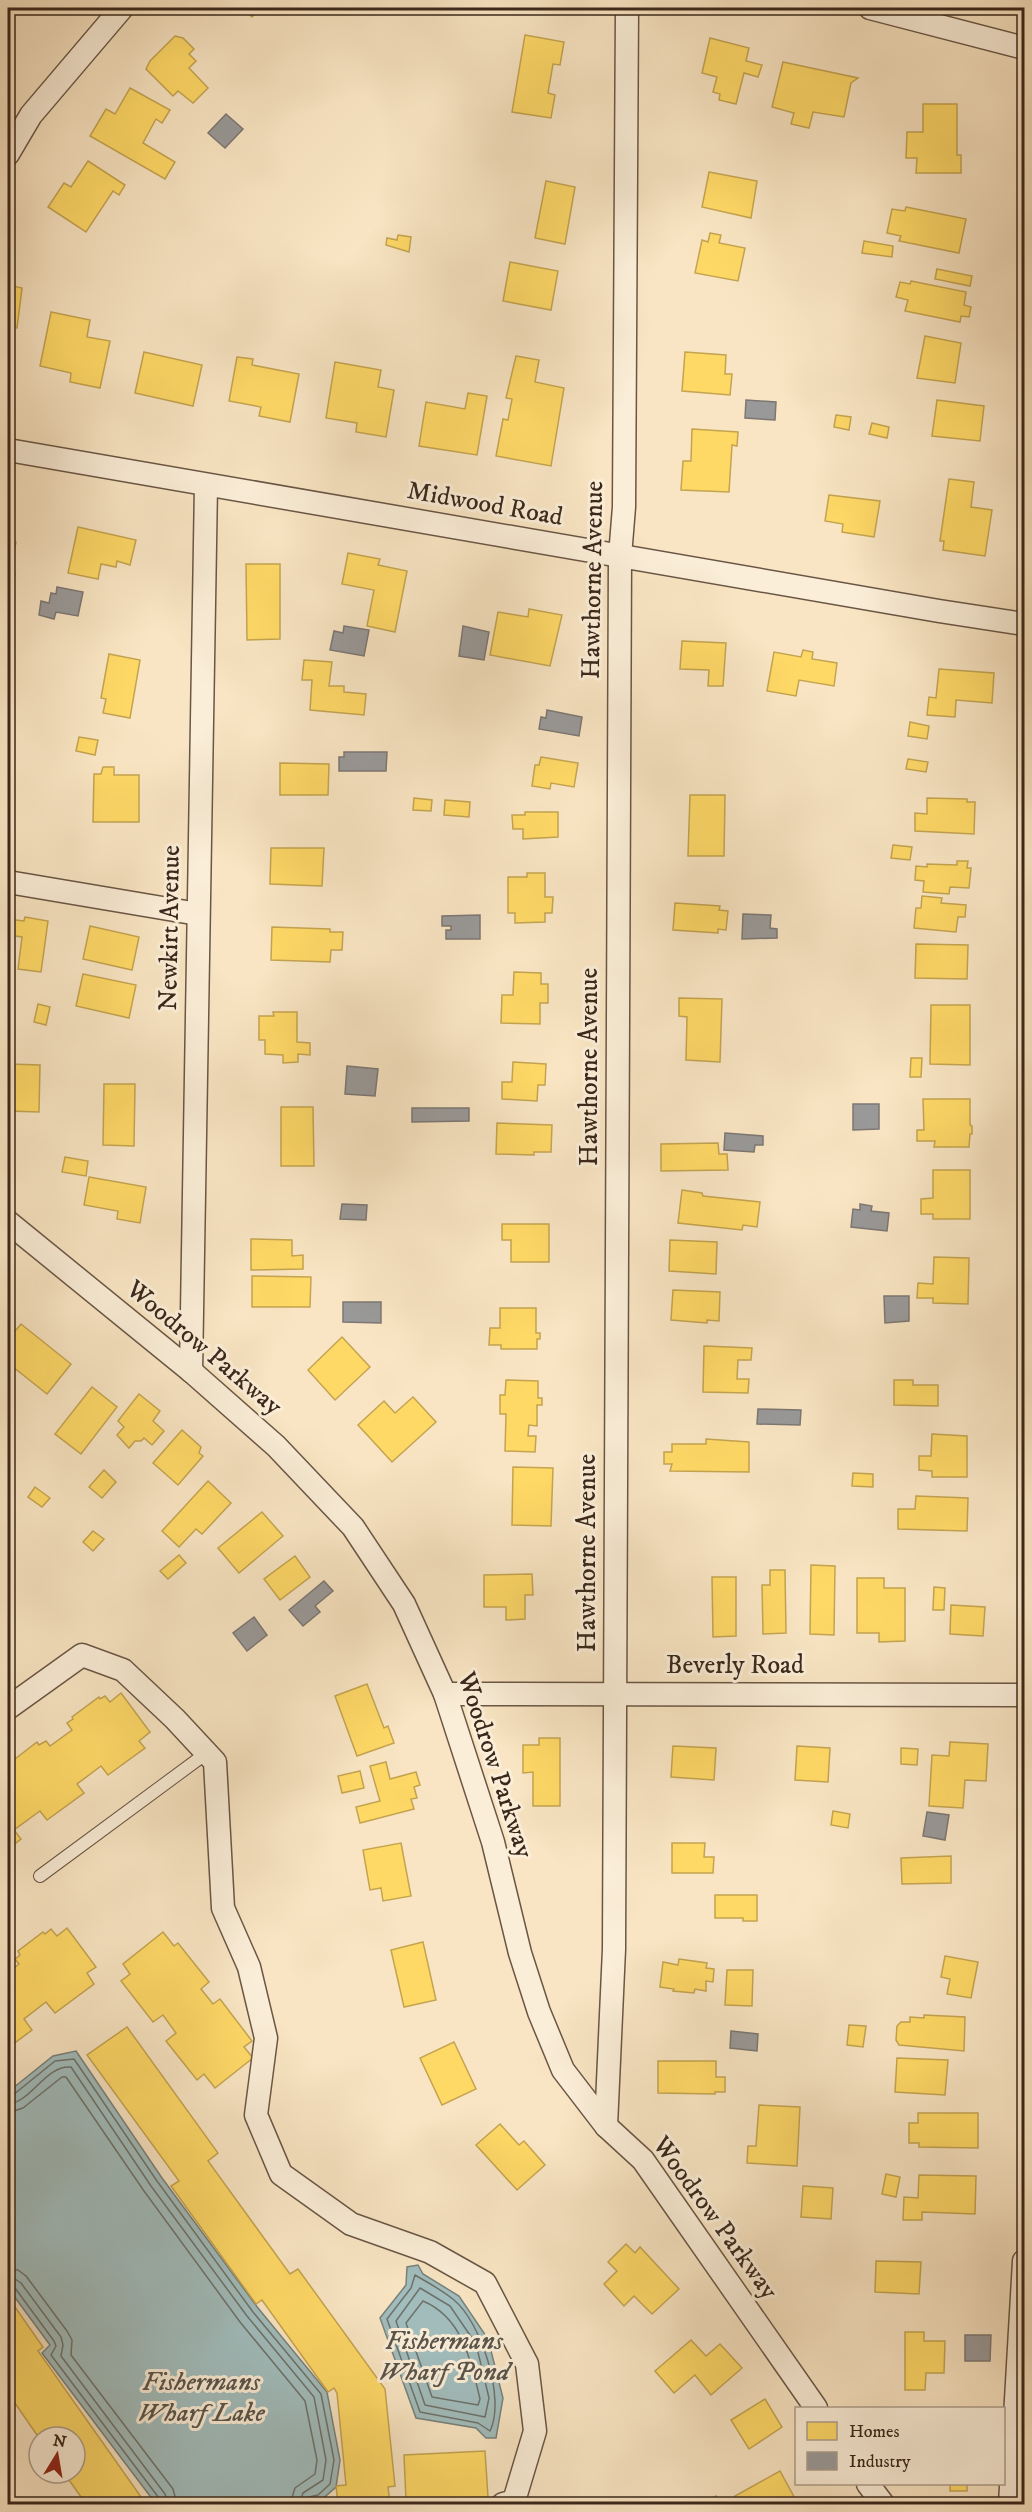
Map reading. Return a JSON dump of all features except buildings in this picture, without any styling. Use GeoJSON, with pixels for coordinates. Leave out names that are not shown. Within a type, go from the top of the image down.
{"type":"FeatureCollection","features":[{"type":"Feature","properties":{"kind":"street"},"geometry":{"type":"LineString","coordinates":[[8,154],[31,115],[122,8]]}},
{"type":"Feature","properties":{"kind":"street","name":"Hawthorne Avenue"},"geometry":{"type":"LineString","coordinates":[[606,2126],[614,1948],[620,556],[624,507],[627,8]]}},
{"type":"Feature","properties":{"kind":"street"},"geometry":{"type":"LineString","coordinates":[[870,8],[1024,48]]}},
{"type":"Feature","properties":{"kind":"street","name":"Midwood Road"},"geometry":{"type":"LineString","coordinates":[[8,450],[1024,624]]}},
{"type":"Feature","properties":{"kind":"street","name":"Newkirt Avenue"},"geometry":{"type":"LineString","coordinates":[[191,1371],[206,485]]}},
{"type":"Feature","properties":{"kind":"street"},"geometry":{"type":"LineString","coordinates":[[8,882],[198,914]]}},
{"type":"Feature","properties":{"kind":"street","name":"Woodrow Parkway"},"geometry":{"type":"LineString","coordinates":[[8,1222],[191,1371],[276,1446],[353,1527],[404,1604],[445,1694],[493,1842],[520,1953],[539,2012],[563,2070],[606,2126],[643,2160],[815,2407]]}},
{"type":"Feature","properties":{"kind":"street"},"geometry":{"type":"LineString","coordinates":[[8,1707],[82,1655],[123,1670],[208,1752],[215,1762],[223,1908],[249,1967],[266,2038],[256,2115],[281,2174],[351,2224],[430,2252],[485,2283],[527,2364],[535,2431],[514,2500],[503,2505]]}},
{"type":"Feature","properties":{"kind":"street","name":"Beverly Road"},"geometry":{"type":"LineString","coordinates":[[445,1694],[615,1692],[1024,1695]]}},
{"type":"Feature","properties":{"kind":"street"},"geometry":{"type":"LineString","coordinates":[[1010,2505],[1024,2261]]}},
{"type":"Feature","properties":{"kind":"street"},"geometry":{"type":"LineString","coordinates":[[869,2485],[883,2505]]}},
{"type":"Feature","properties":{"kind":"lane"},"geometry":{"type":"LineString","coordinates":[[40,1876],[208,1752]]}},
{"type":"Feature","properties":{"kind":"water","name":"Fishermans Wharf Lake"},"geometry":{"type":"Polygon","coordinates":[[[76,2051],[162,2178],[258,2308],[327,2392],[340,2460],[336,2487],[320,2501],[294,2504],[156,2504],[42,2353],[50,2345],[8,2288],[8,2092],[53,2056],[76,2051]]]}},
{"type":"Feature","properties":{"kind":"water","name":"Fishermans Wharf Pond"},"geometry":{"type":"Polygon","coordinates":[[[418,2265],[423,2274],[459,2296],[488,2339],[503,2398],[496,2438],[486,2438],[476,2428],[416,2418],[380,2318],[406,2285],[407,2267],[418,2265]]]}}]}
